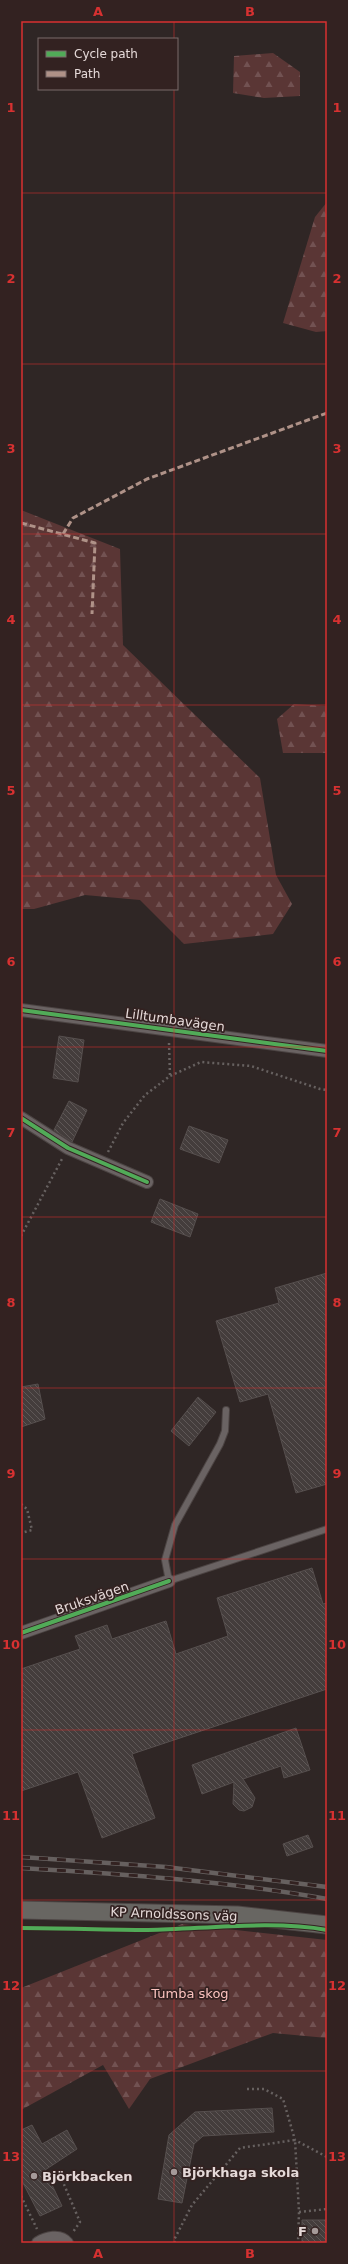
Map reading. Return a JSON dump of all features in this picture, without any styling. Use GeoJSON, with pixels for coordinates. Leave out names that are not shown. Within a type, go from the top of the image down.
{"type":"FeatureCollection","features":[{"type":"Feature","properties":{"kind":"main road","name":"KP Arnoldssons väg"},"geometry":{"type":"LineString","coordinates":[[21,1910],[237,1916],[327,1925]]}},
{"type":"Feature","properties":{"kind":"street","name":"Lilltumbavägen"},"geometry":{"type":"LineString","coordinates":[[21,1010],[169,1028],[327,1051]]}},
{"type":"Feature","properties":{"kind":"street"},"geometry":{"type":"LineString","coordinates":[[21,1118],[68,1148],[147,1182]]}},
{"type":"Feature","properties":{"kind":"street","name":"Bruksvägen"},"geometry":{"type":"LineString","coordinates":[[21,1633],[169,1581]]}},
{"type":"Feature","properties":{"kind":"street"},"geometry":{"type":"LineString","coordinates":[[38,2243],[46,2239],[56,2237],[65,2240],[70,2238]]}},
{"type":"Feature","properties":{"kind":"lane"},"geometry":{"type":"LineString","coordinates":[[169,1581],[166,1560],[175,1525],[220,1444],[225,1431],[226,1410]]}},
{"type":"Feature","properties":{"kind":"lane","name":"Bruksvägen"},"geometry":{"type":"LineString","coordinates":[[169,1581],[327,1529]]}},
{"type":"Feature","properties":{"kind":"path"},"geometry":{"type":"LineString","coordinates":[[169,1028],[170,1076]]}},
{"type":"Feature","properties":{"kind":"path"},"geometry":{"type":"LineString","coordinates":[[103,1162],[123,1123],[145,1095],[170,1076],[201,1062],[251,1066],[327,1090]]}},
{"type":"Feature","properties":{"kind":"path"},"geometry":{"type":"LineString","coordinates":[[21,1236],[22,1231],[68,1148]]}},
{"type":"Feature","properties":{"kind":"path"},"geometry":{"type":"LineString","coordinates":[[21,1504],[27,1509],[32,1530],[21,1533]]}},
{"type":"Feature","properties":{"kind":"path"},"geometry":{"type":"LineString","coordinates":[[247,2089],[264,2089],[283,2099],[295,2140],[299,2212],[298,2243]]}},
{"type":"Feature","properties":{"kind":"path"},"geometry":{"type":"LineString","coordinates":[[175,2243],[174,2240],[192,2205],[240,2148],[295,2140],[327,2157]]}},
{"type":"Feature","properties":{"kind":"path"},"geometry":{"type":"LineString","coordinates":[[60,2175],[80,2222],[70,2238]]}},
{"type":"Feature","properties":{"kind":"path"},"geometry":{"type":"LineString","coordinates":[[21,2196],[37,2230]]}},
{"type":"Feature","properties":{"kind":"path"},"geometry":{"type":"LineString","coordinates":[[299,2212],[327,2209]]}},
{"type":"Feature","properties":{"kind":"green space"},"geometry":{"type":"Polygon","coordinates":[[[273,53],[300,72],[300,96],[264,98],[233,93],[234,56],[273,53]]]}},
{"type":"Feature","properties":{"kind":"green space"},"geometry":{"type":"Polygon","coordinates":[[[327,202],[327,331],[316,332],[283,323],[315,217],[327,202]]]}},
{"type":"Feature","properties":{"kind":"green space"},"geometry":{"type":"Polygon","coordinates":[[[21,510],[120,549],[123,645],[260,778],[276,875],[292,904],[273,934],[184,944],[140,900],[85,895],[34,909],[21,909],[21,510]]]}},
{"type":"Feature","properties":{"kind":"green space"},"geometry":{"type":"Polygon","coordinates":[[[294,704],[327,706],[327,753],[283,753],[277,719],[294,704]]]}},
{"type":"Feature","properties":{"kind":"green space","name":"Tumba skog"},"geometry":{"type":"Polygon","coordinates":[[[182,1924],[327,1940],[327,2038],[273,2033],[150,2079],[129,2109],[103,2065],[21,2110],[21,1988],[182,1924]]]}},
{"type":"Feature","properties":{"kind":"building"},"geometry":{"type":"Polygon","coordinates":[[[59,1036],[84,1040],[78,1082],[53,1078],[59,1036]]]}},
{"type":"Feature","properties":{"kind":"building"},"geometry":{"type":"Polygon","coordinates":[[[69,1101],[87,1110],[72,1142],[54,1130],[69,1101]]]}},
{"type":"Feature","properties":{"kind":"building"},"geometry":{"type":"Polygon","coordinates":[[[189,1126],[228,1140],[219,1163],[180,1149],[189,1126]]]}},
{"type":"Feature","properties":{"kind":"building"},"geometry":{"type":"Polygon","coordinates":[[[160,1199],[198,1214],[190,1237],[151,1222],[160,1199]]]}},
{"type":"Feature","properties":{"kind":"building"},"geometry":{"type":"Polygon","coordinates":[[[327,1273],[327,1484],[296,1493],[268,1394],[240,1402],[216,1321],[279,1303],[275,1288],[327,1273]]]}},
{"type":"Feature","properties":{"kind":"building"},"geometry":{"type":"Polygon","coordinates":[[[38,1384],[45,1419],[21,1427],[21,1387],[38,1384]]]}},
{"type":"Feature","properties":{"kind":"building"},"geometry":{"type":"Polygon","coordinates":[[[198,1397],[216,1412],[189,1446],[171,1431],[198,1397]]]}},
{"type":"Feature","properties":{"kind":"building"},"geometry":{"type":"Polygon","coordinates":[[[312,1568],[323,1604],[327,1603],[327,1689],[132,1754],[155,1818],[102,1838],[78,1772],[21,1791],[21,1669],[80,1649],[75,1636],[107,1625],[112,1639],[166,1621],[176,1654],[228,1636],[217,1598],[312,1568]]]}},
{"type":"Feature","properties":{"kind":"building"},"geometry":{"type":"Polygon","coordinates":[[[296,1728],[310,1770],[284,1778],[281,1766],[243,1779],[255,1798],[252,1807],[244,1811],[239,1810],[233,1804],[234,1782],[202,1794],[192,1765],[296,1728]]]}},
{"type":"Feature","properties":{"kind":"building"},"geometry":{"type":"Polygon","coordinates":[[[308,1835],[313,1847],[287,1856],[283,1844],[308,1835]]]}},
{"type":"Feature","properties":{"kind":"building"},"geometry":{"type":"Polygon","coordinates":[[[272,2108],[274,2132],[203,2136],[194,2144],[182,2203],[158,2199],[169,2135],[195,2112],[272,2108]]]}},
{"type":"Feature","properties":{"kind":"building","name":"Björkbacken"},"geometry":{"type":"Polygon","coordinates":[[[32,2125],[42,2144],[67,2130],[77,2149],[45,2170],[62,2206],[40,2216],[21,2179],[21,2130],[32,2125]]]}},
{"type":"Feature","properties":{"kind":"building","name":"F"},"geometry":{"type":"Polygon","coordinates":[[[302,2220],[327,2220],[327,2242],[302,2243],[302,2220]]]}},
{"type":"Feature","properties":{"kind":"railway"},"geometry":{"type":"LineString","coordinates":[[21,1857],[166,1867],[327,1887]]}},
{"type":"Feature","properties":{"kind":"railway"},"geometry":{"type":"LineString","coordinates":[[21,1868],[213,1883],[251,1887],[327,1899]]}},
{"type":"Feature","properties":{"kind":"marked path"},"geometry":{"type":"LineString","coordinates":[[63,534],[73,518],[147,479],[327,413]]}},
{"type":"Feature","properties":{"kind":"marked path"},"geometry":{"type":"LineString","coordinates":[[21,523],[95,543],[92,614]]}},
{"type":"Feature","properties":{"kind":"cycle path"},"geometry":{"type":"LineString","coordinates":[[21,1010],[327,1051]]}},
{"type":"Feature","properties":{"kind":"cycle path"},"geometry":{"type":"LineString","coordinates":[[21,1118],[68,1148],[147,1182]]}},
{"type":"Feature","properties":{"kind":"cycle path"},"geometry":{"type":"LineString","coordinates":[[21,1633],[169,1581]]}},
{"type":"Feature","properties":{"kind":"cycle path"},"geometry":{"type":"LineString","coordinates":[[21,1928],[148,1930],[261,1925],[306,1927],[327,1930]]}},
{"type":"Feature","properties":{"kind":"place","name":"Björkhaga skola"},"geometry":{"type":"Point","coordinates":[174,2172]}},
{"type":"Feature","properties":{"kind":"place","name":"Björkbacken"},"geometry":{"type":"Point","coordinates":[34,2176]}},
{"type":"Feature","properties":{"kind":"place","name":"F"},"geometry":{"type":"Point","coordinates":[315,2231]}}]}
